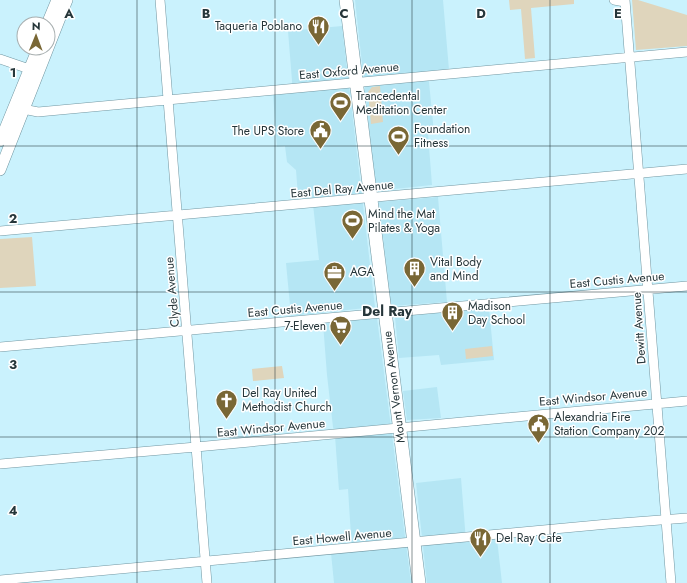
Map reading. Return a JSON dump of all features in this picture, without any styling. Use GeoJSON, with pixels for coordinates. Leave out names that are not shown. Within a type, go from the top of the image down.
{"type":"FeatureCollection","features":[{"type":"Feature","properties":{"kind":"main road","name":"Mount Vernon Avenue"},"geometry":{"type":"LineString","coordinates":[[346,0],[419,583]]}},
{"type":"Feature","properties":{"kind":"street"},"geometry":{"type":"LineString","coordinates":[[50,16],[57,0]]}},
{"type":"Feature","properties":{"kind":"street"},"geometry":{"type":"LineString","coordinates":[[0,141],[18,108],[67,0]]}},
{"type":"Feature","properties":{"kind":"street","name":"Clyde Avenue"},"geometry":{"type":"LineString","coordinates":[[160,0],[207,583]]}},
{"type":"Feature","properties":{"kind":"street"},"geometry":{"type":"LineString","coordinates":[[614,0],[625,1]]}},
{"type":"Feature","properties":{"kind":"street","name":"Dewitt Avenue"},"geometry":{"type":"LineString","coordinates":[[625,1],[649,289],[671,583]]}},
{"type":"Feature","properties":{"kind":"street","name":"East Oxford Avenue"},"geometry":{"type":"LineString","coordinates":[[18,108],[38,112],[687,52]]}},
{"type":"Feature","properties":{"kind":"street"},"geometry":{"type":"LineString","coordinates":[[34,71],[37,56]]}},
{"type":"Feature","properties":{"kind":"street"},"geometry":{"type":"LineString","coordinates":[[0,58],[34,71]]}},
{"type":"Feature","properties":{"kind":"street"},"geometry":{"type":"LineString","coordinates":[[0,168],[18,108]]}},
{"type":"Feature","properties":{"kind":"street","name":"East Del Ray Avenue"},"geometry":{"type":"LineString","coordinates":[[0,231],[687,169]]}},
{"type":"Feature","properties":{"kind":"street","name":"East Custis Avenue"},"geometry":{"type":"LineString","coordinates":[[0,347],[687,286]]}},
{"type":"Feature","properties":{"kind":"street","name":"East Windsor Avenue"},"geometry":{"type":"LineString","coordinates":[[0,464],[687,401]]}},
{"type":"Feature","properties":{"kind":"street","name":"East Howell Avenue"},"geometry":{"type":"LineString","coordinates":[[0,580],[687,518]]}},
{"type":"Feature","properties":{"kind":"shaded area"},"geometry":{"type":"Polygon","coordinates":[[[355,0],[443,0],[449,70],[428,72],[434,133],[428,134],[432,185],[376,191],[355,0]]]}},
{"type":"Feature","properties":{"kind":"shaded area"},"geometry":{"type":"Polygon","coordinates":[[[509,0],[574,0],[574,4],[531,8],[535,58],[525,59],[521,9],[510,10],[509,0]]]}},
{"type":"Feature","properties":{"kind":"shaded area"},"geometry":{"type":"Polygon","coordinates":[[[632,0],[638,0],[687,15],[687,46],[636,50],[632,0]]]}},
{"type":"Feature","properties":{"kind":"shaded area"},"geometry":{"type":"Polygon","coordinates":[[[342,26],[375,307],[291,316],[286,263],[319,260],[312,195],[298,196],[296,170],[287,162],[285,146],[277,147],[273,94],[293,93],[288,31],[342,26]]]}},
{"type":"Feature","properties":{"kind":"shaded area"},"geometry":{"type":"Polygon","coordinates":[[[380,86],[383,122],[371,124],[368,92],[372,87],[380,86]]]}},
{"type":"Feature","properties":{"kind":"shaded area"},"geometry":{"type":"Polygon","coordinates":[[[438,197],[447,302],[391,306],[379,202],[438,197]]]}},
{"type":"Feature","properties":{"kind":"shaded area"},"geometry":{"type":"Polygon","coordinates":[[[32,237],[36,286],[0,288],[0,239],[32,237]]]}},
{"type":"Feature","properties":{"kind":"shaded area"},"geometry":{"type":"Polygon","coordinates":[[[489,308],[494,360],[441,365],[439,355],[399,358],[395,317],[489,308]]]}},
{"type":"Feature","properties":{"kind":"shaded area"},"geometry":{"type":"Polygon","coordinates":[[[377,318],[411,583],[334,583],[331,553],[352,551],[348,489],[339,490],[323,323],[377,318]]]}},
{"type":"Feature","properties":{"kind":"shaded area"},"geometry":{"type":"Polygon","coordinates":[[[492,346],[493,356],[466,359],[465,349],[492,346]]]}},
{"type":"Feature","properties":{"kind":"shaded area"},"geometry":{"type":"Polygon","coordinates":[[[282,366],[284,378],[253,381],[252,369],[282,366]]]}},
{"type":"Feature","properties":{"kind":"shaded area"},"geometry":{"type":"Polygon","coordinates":[[[437,387],[441,418],[407,420],[403,391],[437,387]]]}},
{"type":"Feature","properties":{"kind":"shaded area"},"geometry":{"type":"Polygon","coordinates":[[[461,478],[466,541],[497,539],[502,583],[427,583],[416,483],[461,478]]]}},
{"type":"Feature","properties":{"kind":"place","name":"Taqueria Poblano"},"geometry":{"type":"Point","coordinates":[318,46]}},
{"type":"Feature","properties":{"kind":"place","name":"Trancedental Meditation Center"},"geometry":{"type":"Point","coordinates":[341,122]}},
{"type":"Feature","properties":{"kind":"place","name":"The UPS Store"},"geometry":{"type":"Point","coordinates":[320,150]}},
{"type":"Feature","properties":{"kind":"place","name":"Foundation Fitness"},"geometry":{"type":"Point","coordinates":[398,156]}},
{"type":"Feature","properties":{"kind":"place","name":"Mind the Mat Pilates & Yoga"},"geometry":{"type":"Point","coordinates":[353,240]}},
{"type":"Feature","properties":{"kind":"place","name":"Vital Body and Mind"},"geometry":{"type":"Point","coordinates":[414,288]}},
{"type":"Feature","properties":{"kind":"place","name":"AGA"},"geometry":{"type":"Point","coordinates":[334,292]}},
{"type":"Feature","properties":{"kind":"place","name":"Madison Day School"},"geometry":{"type":"Point","coordinates":[453,332]}},
{"type":"Feature","properties":{"kind":"place","name":"7-Eleven"},"geometry":{"type":"Point","coordinates":[341,346]}},
{"type":"Feature","properties":{"kind":"place","name":"Del Ray United Methodist Church"},"geometry":{"type":"Point","coordinates":[227,420]}},
{"type":"Feature","properties":{"kind":"place","name":"Alexandria Fire Station Company 202"},"geometry":{"type":"Point","coordinates":[539,444]}},
{"type":"Feature","properties":{"kind":"place","name":"Del Ray Cafe"},"geometry":{"type":"Point","coordinates":[480,558]}},
{"type":"Feature","properties":{"kind":"district","name":"Del Ray"},"geometry":{"type":"Point","coordinates":[387,311]}}]}
